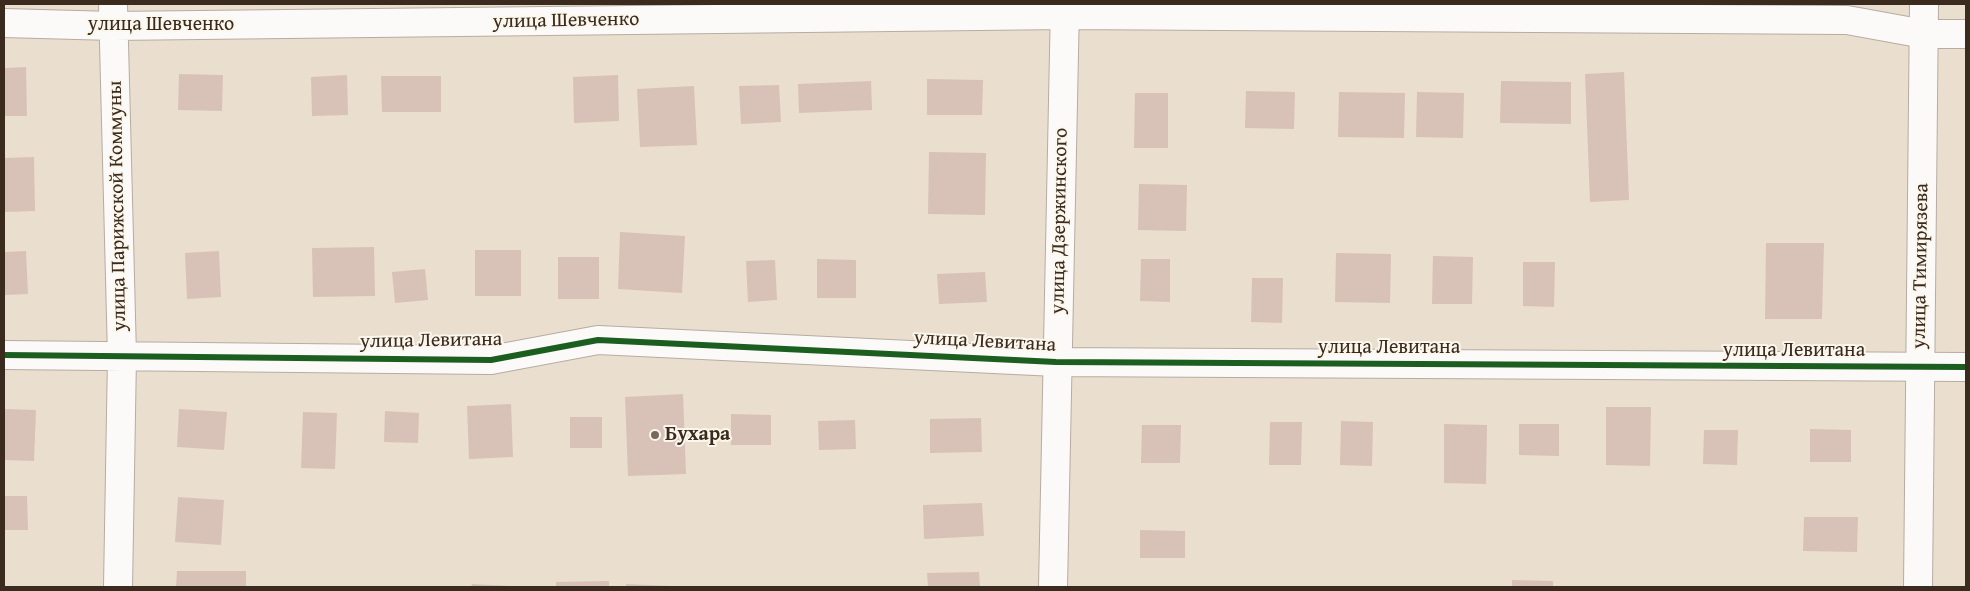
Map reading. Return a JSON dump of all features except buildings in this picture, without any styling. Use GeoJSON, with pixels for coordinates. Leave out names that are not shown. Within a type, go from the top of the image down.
{"type":"FeatureCollection","features":[{"type":"Feature","properties":{"kind":"street","name":"улица Тимирязева"},"geometry":{"type":"LineString","coordinates":[[1918,587],[1924,4]]}},
{"type":"Feature","properties":{"kind":"street","name":"улица Шевченко"},"geometry":{"type":"LineString","coordinates":[[4,24],[113,15],[1065,10],[1847,20],[1924,34],[1966,34]]}},
{"type":"Feature","properties":{"kind":"street","name":"улица Дзержинского"},"geometry":{"type":"LineString","coordinates":[[1053,587],[1056,362],[1065,10]]}},
{"type":"Feature","properties":{"kind":"street","name":"улица Парижской Коммуны"},"geometry":{"type":"LineString","coordinates":[[113,15],[122,356],[118,587]]}},
{"type":"Feature","properties":{"kind":"street","name":"улица Левитана"},"geometry":{"type":"LineString","coordinates":[[4,355],[491,360],[598,340],[1056,362],[1966,368]]}},
{"type":"Feature","properties":{"kind":"cycle path"},"geometry":{"type":"LineString","coordinates":[[4,355],[491,360],[598,340],[1056,362],[1966,367]]}},
{"type":"Feature","properties":{"kind":"place","name":"Бухара"},"geometry":{"type":"Point","coordinates":[655,435]}}]}
